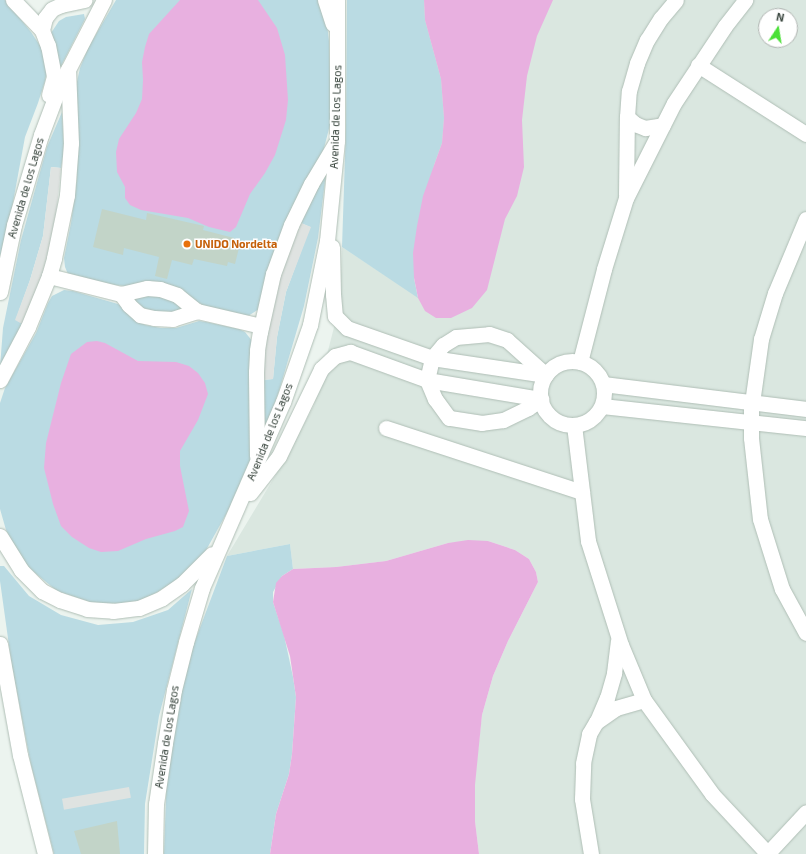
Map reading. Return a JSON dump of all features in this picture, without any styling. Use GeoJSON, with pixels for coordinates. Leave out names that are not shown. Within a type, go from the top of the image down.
{"type":"FeatureCollection","features":[{"type":"Feature","properties":{"kind":"street"},"geometry":{"type":"LineString","coordinates":[[13,0],[42,30],[48,46],[54,76],[52,88],[30,143],[27,159],[26,181]]}},
{"type":"Feature","properties":{"kind":"street"},"geometry":{"type":"LineString","coordinates":[[42,30],[48,13],[55,2],[84,0]]}},
{"type":"Feature","properties":{"kind":"street","name":"Avenida de los Lagos"},"geometry":{"type":"LineString","coordinates":[[0,292],[14,225],[41,135],[68,69],[104,0]]}},
{"type":"Feature","properties":{"kind":"street"},"geometry":{"type":"LineString","coordinates":[[325,0],[337,39]]}},
{"type":"Feature","properties":{"kind":"street","name":"Avenida de los Lagos"},"geometry":{"type":"LineString","coordinates":[[155,854],[156,804],[174,690],[202,588],[284,402],[310,325],[327,241],[332,206],[337,141],[337,0]]}},
{"type":"Feature","properties":{"kind":"street"},"geometry":{"type":"LineString","coordinates":[[626,198],[627,118],[629,91],[637,63],[650,34],[676,0]]}},
{"type":"Feature","properties":{"kind":"street"},"geometry":{"type":"LineString","coordinates":[[580,362],[604,269],[626,198],[674,102],[698,65],[745,0]]}},
{"type":"Feature","properties":{"kind":"street"},"geometry":{"type":"LineString","coordinates":[[698,65],[806,134]]}},
{"type":"Feature","properties":{"kind":"street"},"geometry":{"type":"LineString","coordinates":[[0,380],[28,326],[49,276],[67,195],[70,144],[68,69]]}},
{"type":"Feature","properties":{"kind":"street"},"geometry":{"type":"LineString","coordinates":[[627,118],[635,124],[645,128],[663,125]]}},
{"type":"Feature","properties":{"kind":"street"},"geometry":{"type":"LineString","coordinates":[[257,463],[256,372],[261,326],[273,274],[288,231],[311,184],[337,141]]}},
{"type":"Feature","properties":{"kind":"street"},"geometry":{"type":"LineString","coordinates":[[332,206],[333,294],[335,316],[346,328],[432,358],[546,375]]}},
{"type":"Feature","properties":{"kind":"street"},"geometry":{"type":"LineString","coordinates":[[806,219],[775,293],[761,339],[751,403],[751,422],[760,519],[782,589],[806,633]]}},
{"type":"Feature","properties":{"kind":"street"},"geometry":{"type":"LineString","coordinates":[[49,276],[121,294],[147,288],[160,289],[178,295],[197,311],[261,326]]}},
{"type":"Feature","properties":{"kind":"street"},"geometry":{"type":"LineString","coordinates":[[121,294],[129,305],[140,314],[154,318],[173,320],[197,311]]}},
{"type":"Feature","properties":{"kind":"street"},"geometry":{"type":"LineString","coordinates":[[540,399],[528,408],[503,420],[482,423],[449,418],[435,399],[427,380],[432,358],[443,345],[456,337],[489,334],[507,340],[546,375]]}},
{"type":"Feature","properties":{"kind":"street"},"geometry":{"type":"LineString","coordinates":[[238,508],[279,456],[321,369],[335,356],[350,352],[427,380],[540,399]]}},
{"type":"Feature","properties":{"kind":"street"},"geometry":{"type":"LineString","coordinates":[[580,362],[592,368],[603,384],[604,398],[602,406],[590,420],[574,425],[564,424],[556,421],[543,408],[540,399],[540,390],[546,375],[554,367],[562,363],[580,362]]}},
{"type":"Feature","properties":{"kind":"street"},"geometry":{"type":"LineString","coordinates":[[603,384],[806,409]]}},
{"type":"Feature","properties":{"kind":"street"},"geometry":{"type":"LineString","coordinates":[[602,406],[806,428]]}},
{"type":"Feature","properties":{"kind":"street"},"geometry":{"type":"LineString","coordinates":[[574,425],[588,541],[618,634],[644,700],[712,794],[768,854],[806,812]]}},
{"type":"Feature","properties":{"kind":"street"},"geometry":{"type":"LineString","coordinates":[[386,428],[582,492]]}},
{"type":"Feature","properties":{"kind":"street"},"geometry":{"type":"LineString","coordinates":[[0,536],[21,570],[42,591],[60,600],[87,609],[113,611],[139,608],[162,598],[182,584],[220,545]]}},
{"type":"Feature","properties":{"kind":"street"},"geometry":{"type":"LineString","coordinates":[[592,854],[582,799],[583,763],[589,734],[607,698],[614,673],[618,653],[618,634]]}},
{"type":"Feature","properties":{"kind":"street"},"geometry":{"type":"LineString","coordinates":[[0,644],[20,755],[45,854]]}},
{"type":"Feature","properties":{"kind":"street"},"geometry":{"type":"LineString","coordinates":[[596,722],[616,708],[644,700]]}},
{"type":"Feature","properties":{"kind":"shaded area"},"geometry":{"type":"Polygon","coordinates":[[[0,0],[5,0],[31,32],[41,47],[48,65],[38,103],[25,137],[11,213],[0,257],[0,0]]]}},
{"type":"Feature","properties":{"kind":"shaded area"},"geometry":{"type":"Polygon","coordinates":[[[116,0],[320,0],[326,16],[329,41],[331,121],[323,152],[259,309],[248,316],[209,308],[193,300],[125,286],[107,284],[68,274],[65,267],[64,258],[71,223],[77,178],[76,86],[80,68],[88,48],[116,0]]]}},
{"type":"Feature","properties":{"kind":"shaded area"},"geometry":{"type":"Polygon","coordinates":[[[180,0],[258,0],[277,28],[285,55],[288,100],[286,120],[275,155],[265,173],[250,194],[236,227],[230,232],[209,227],[188,218],[141,210],[130,205],[125,198],[125,187],[117,172],[116,152],[119,139],[136,113],[142,99],[142,62],[149,34],[180,0]]]}},
{"type":"Feature","properties":{"kind":"shaded area"},"geometry":{"type":"Polygon","coordinates":[[[347,0],[424,0],[425,20],[441,79],[444,118],[442,143],[434,165],[414,278],[418,298],[342,247],[346,127],[347,0]]]}},
{"type":"Feature","properties":{"kind":"shaded area"},"geometry":{"type":"Polygon","coordinates":[[[424,0],[806,0],[806,854],[479,854],[475,821],[474,785],[482,715],[493,676],[508,641],[538,582],[536,572],[529,559],[515,550],[488,541],[448,543],[386,561],[336,567],[293,569],[290,544],[227,556],[290,451],[314,405],[340,304],[342,247],[418,297],[423,196],[424,0]]]}},
{"type":"Feature","properties":{"kind":"shaded area"},"geometry":{"type":"Polygon","coordinates":[[[424,0],[553,0],[537,36],[527,76],[522,120],[524,167],[517,196],[505,219],[487,290],[472,308],[451,318],[436,318],[425,311],[418,298],[414,278],[413,253],[417,226],[423,196],[442,143],[444,118],[441,79],[425,20],[424,0]]]}},
{"type":"Feature","properties":{"kind":"shaded area"},"geometry":{"type":"Polygon","coordinates":[[[84,14],[85,19],[59,70],[51,39],[51,33],[59,21],[66,17],[84,14]]]}},
{"type":"Feature","properties":{"kind":"shaded area"},"geometry":{"type":"Polygon","coordinates":[[[62,112],[64,150],[61,168],[51,167],[43,236],[30,280],[16,319],[24,325],[0,367],[3,328],[21,240],[47,147],[62,112]]]}},
{"type":"Feature","properties":{"kind":"shaded area"},"geometry":{"type":"Polygon","coordinates":[[[51,167],[61,168],[54,236],[47,265],[24,325],[15,320],[30,280],[43,236],[51,167]]]}},
{"type":"Feature","properties":{"kind":"shaded area"},"geometry":{"type":"Polygon","coordinates":[[[326,173],[318,238],[304,306],[279,391],[265,431],[262,380],[273,379],[277,337],[286,292],[310,227],[301,223],[307,206],[326,173]]]}},
{"type":"Feature","properties":{"kind":"shaded area"},"geometry":{"type":"Polygon","coordinates":[[[301,223],[311,227],[286,292],[277,337],[273,379],[262,380],[265,348],[276,287],[301,223]]]}},
{"type":"Feature","properties":{"kind":"shaded area"},"geometry":{"type":"Polygon","coordinates":[[[64,290],[73,291],[118,304],[145,325],[161,328],[176,328],[199,321],[206,322],[239,329],[245,332],[253,342],[251,459],[243,484],[205,552],[187,574],[144,600],[117,604],[93,603],[57,591],[29,568],[17,551],[6,530],[0,509],[0,403],[5,388],[36,333],[48,303],[52,296],[64,290]]]}},
{"type":"Feature","properties":{"kind":"shaded area"},"geometry":{"type":"Polygon","coordinates":[[[151,293],[180,303],[183,310],[170,315],[139,307],[133,298],[151,293]]]}},
{"type":"Feature","properties":{"kind":"shaded area"},"geometry":{"type":"Polygon","coordinates":[[[97,341],[105,343],[138,361],[176,362],[189,366],[198,373],[205,383],[208,394],[198,420],[180,451],[180,466],[189,511],[183,527],[175,531],[146,539],[118,551],[101,552],[89,548],[72,537],[61,526],[53,504],[44,468],[46,443],[61,383],[71,354],[87,342],[97,341]]]}},
{"type":"Feature","properties":{"kind":"shaded area"},"geometry":{"type":"Polygon","coordinates":[[[468,540],[488,541],[515,550],[529,559],[536,572],[538,582],[508,641],[493,676],[482,715],[475,785],[475,821],[479,854],[270,854],[276,814],[289,774],[296,697],[290,656],[273,602],[276,583],[282,576],[293,569],[336,567],[386,561],[448,543],[468,540]]]}},
{"type":"Feature","properties":{"kind":"shaded area"},"geometry":{"type":"Polygon","coordinates":[[[290,544],[293,569],[282,576],[273,592],[273,602],[284,635],[296,697],[289,774],[276,814],[270,854],[164,854],[167,769],[186,665],[227,556],[290,544]]]}},
{"type":"Feature","properties":{"kind":"shaded area"},"geometry":{"type":"Polygon","coordinates":[[[0,566],[4,566],[29,596],[61,615],[98,625],[133,622],[168,610],[192,589],[159,716],[145,804],[144,854],[54,854],[31,765],[12,667],[0,581],[0,566]]]}},
{"type":"Feature","properties":{"kind":"shaded area"},"geometry":{"type":"Polygon","coordinates":[[[129,787],[131,798],[64,810],[62,799],[129,787]]]}},
{"type":"Feature","properties":{"kind":"building","name":"UNIDO Nordelta"},"geometry":{"type":"Polygon","coordinates":[[[102,209],[146,220],[147,213],[204,226],[203,230],[234,238],[232,246],[239,248],[235,264],[228,262],[227,266],[194,259],[192,265],[172,260],[167,279],[155,276],[159,257],[124,248],[123,255],[93,247],[102,209]]]}},
{"type":"Feature","properties":{"kind":"building"},"geometry":{"type":"Polygon","coordinates":[[[117,821],[120,854],[81,854],[74,831],[117,821]]]}},
{"type":"Feature","properties":{"kind":"place","name":"UNIDO Nordelta"},"geometry":{"type":"Point","coordinates":[187,244]}}]}
